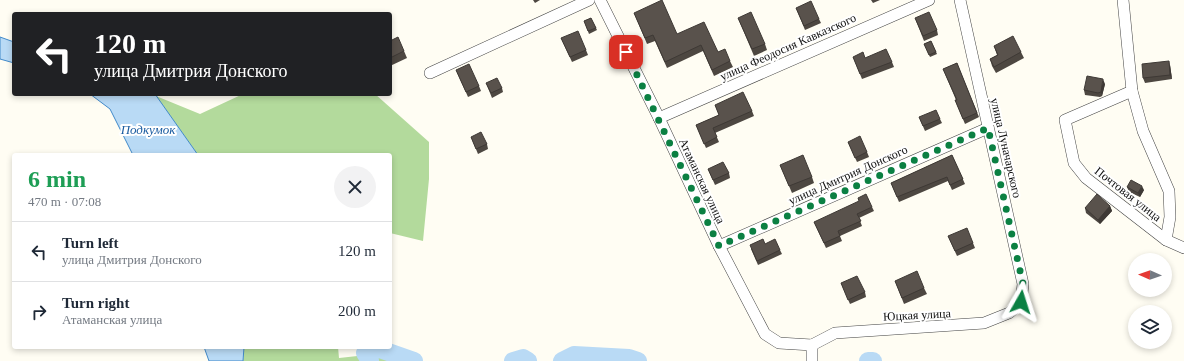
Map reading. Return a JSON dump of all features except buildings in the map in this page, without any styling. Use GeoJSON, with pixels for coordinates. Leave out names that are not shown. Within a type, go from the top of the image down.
{"type":"FeatureCollection","features":[{"type":"Feature","properties":{"kind":"street"},"geometry":{"type":"LineString","coordinates":[[430,73],[589,0]]}},
{"type":"Feature","properties":{"kind":"street","name":"Атаманская улица"},"geometry":{"type":"LineString","coordinates":[[600,0],[659,118],[719,246],[765,334],[779,343],[812,345]]}},
{"type":"Feature","properties":{"kind":"street","name":"улица Феодосия Кавказского"},"geometry":{"type":"LineString","coordinates":[[659,118],[929,0]]}},
{"type":"Feature","properties":{"kind":"street","name":"улица Луначарского"},"geometry":{"type":"LineString","coordinates":[[960,0],[1023,284],[1021,302]]}},
{"type":"Feature","properties":{"kind":"street"},"geometry":{"type":"LineString","coordinates":[[1124,0],[1132,91],[1143,132],[1170,191],[1170,217],[1166,240],[1184,248]]}},
{"type":"Feature","properties":{"kind":"street","name":"Почтовая улица"},"geometry":{"type":"LineString","coordinates":[[1132,91],[1065,120],[1074,163],[1086,178],[1166,240]]}},
{"type":"Feature","properties":{"kind":"street","name":"улица Дмитрия Донского"},"geometry":{"type":"LineString","coordinates":[[719,246],[988,128]]}},
{"type":"Feature","properties":{"kind":"street","name":"Юцкая улица"},"geometry":{"type":"LineString","coordinates":[[812,345],[835,333],[984,323],[1010,313],[1021,302]]}},
{"type":"Feature","properties":{"kind":"street"},"geometry":{"type":"LineString","coordinates":[[812,345],[812,361]]}},
{"type":"Feature","properties":{"kind":"green space"},"geometry":{"type":"Polygon","coordinates":[[[156,96],[200,114],[239,96],[377,96],[429,142],[429,179],[423,241],[392,233],[392,153],[197,153],[156,96]]]}},
{"type":"Feature","properties":{"kind":"green space"},"geometry":{"type":"Polygon","coordinates":[[[244,349],[338,349],[339,358],[376,354],[400,361],[243,361],[244,349]]]}},
{"type":"Feature","properties":{"kind":"water"},"geometry":{"type":"Polygon","coordinates":[[[0,37],[12,41],[12,62],[0,59],[0,37]]]}},
{"type":"Feature","properties":{"kind":"water","name":"Подкумок"},"geometry":{"type":"Polygon","coordinates":[[[93,96],[156,96],[197,153],[132,153],[110,109],[93,96]]]}},
{"type":"Feature","properties":{"kind":"water"},"geometry":{"type":"Polygon","coordinates":[[[205,349],[244,349],[243,361],[209,361],[205,349]]]}},
{"type":"Feature","properties":{"kind":"waterway"},"geometry":{"type":"LineString","coordinates":[[370,361],[365,353],[371,349]]}},
{"type":"Feature","properties":{"kind":"waterway"},"geometry":{"type":"LineString","coordinates":[[380,349],[414,361]]}},
{"type":"Feature","properties":{"kind":"waterway"},"geometry":{"type":"LineString","coordinates":[[562,361],[574,355],[629,358],[638,361]]}},
{"type":"Feature","properties":{"kind":"waterway"},"geometry":{"type":"LineString","coordinates":[[513,361],[523,358],[528,361]]}},
{"type":"Feature","properties":{"kind":"waterway"},"geometry":{"type":"LineString","coordinates":[[868,361],[873,361]]}},
{"type":"Feature","properties":{"kind":"route"},"geometry":{"type":"LineString","coordinates":[[626,52],[659,118],[719,246],[988,128],[1023,284],[1021,302]]}}]}
